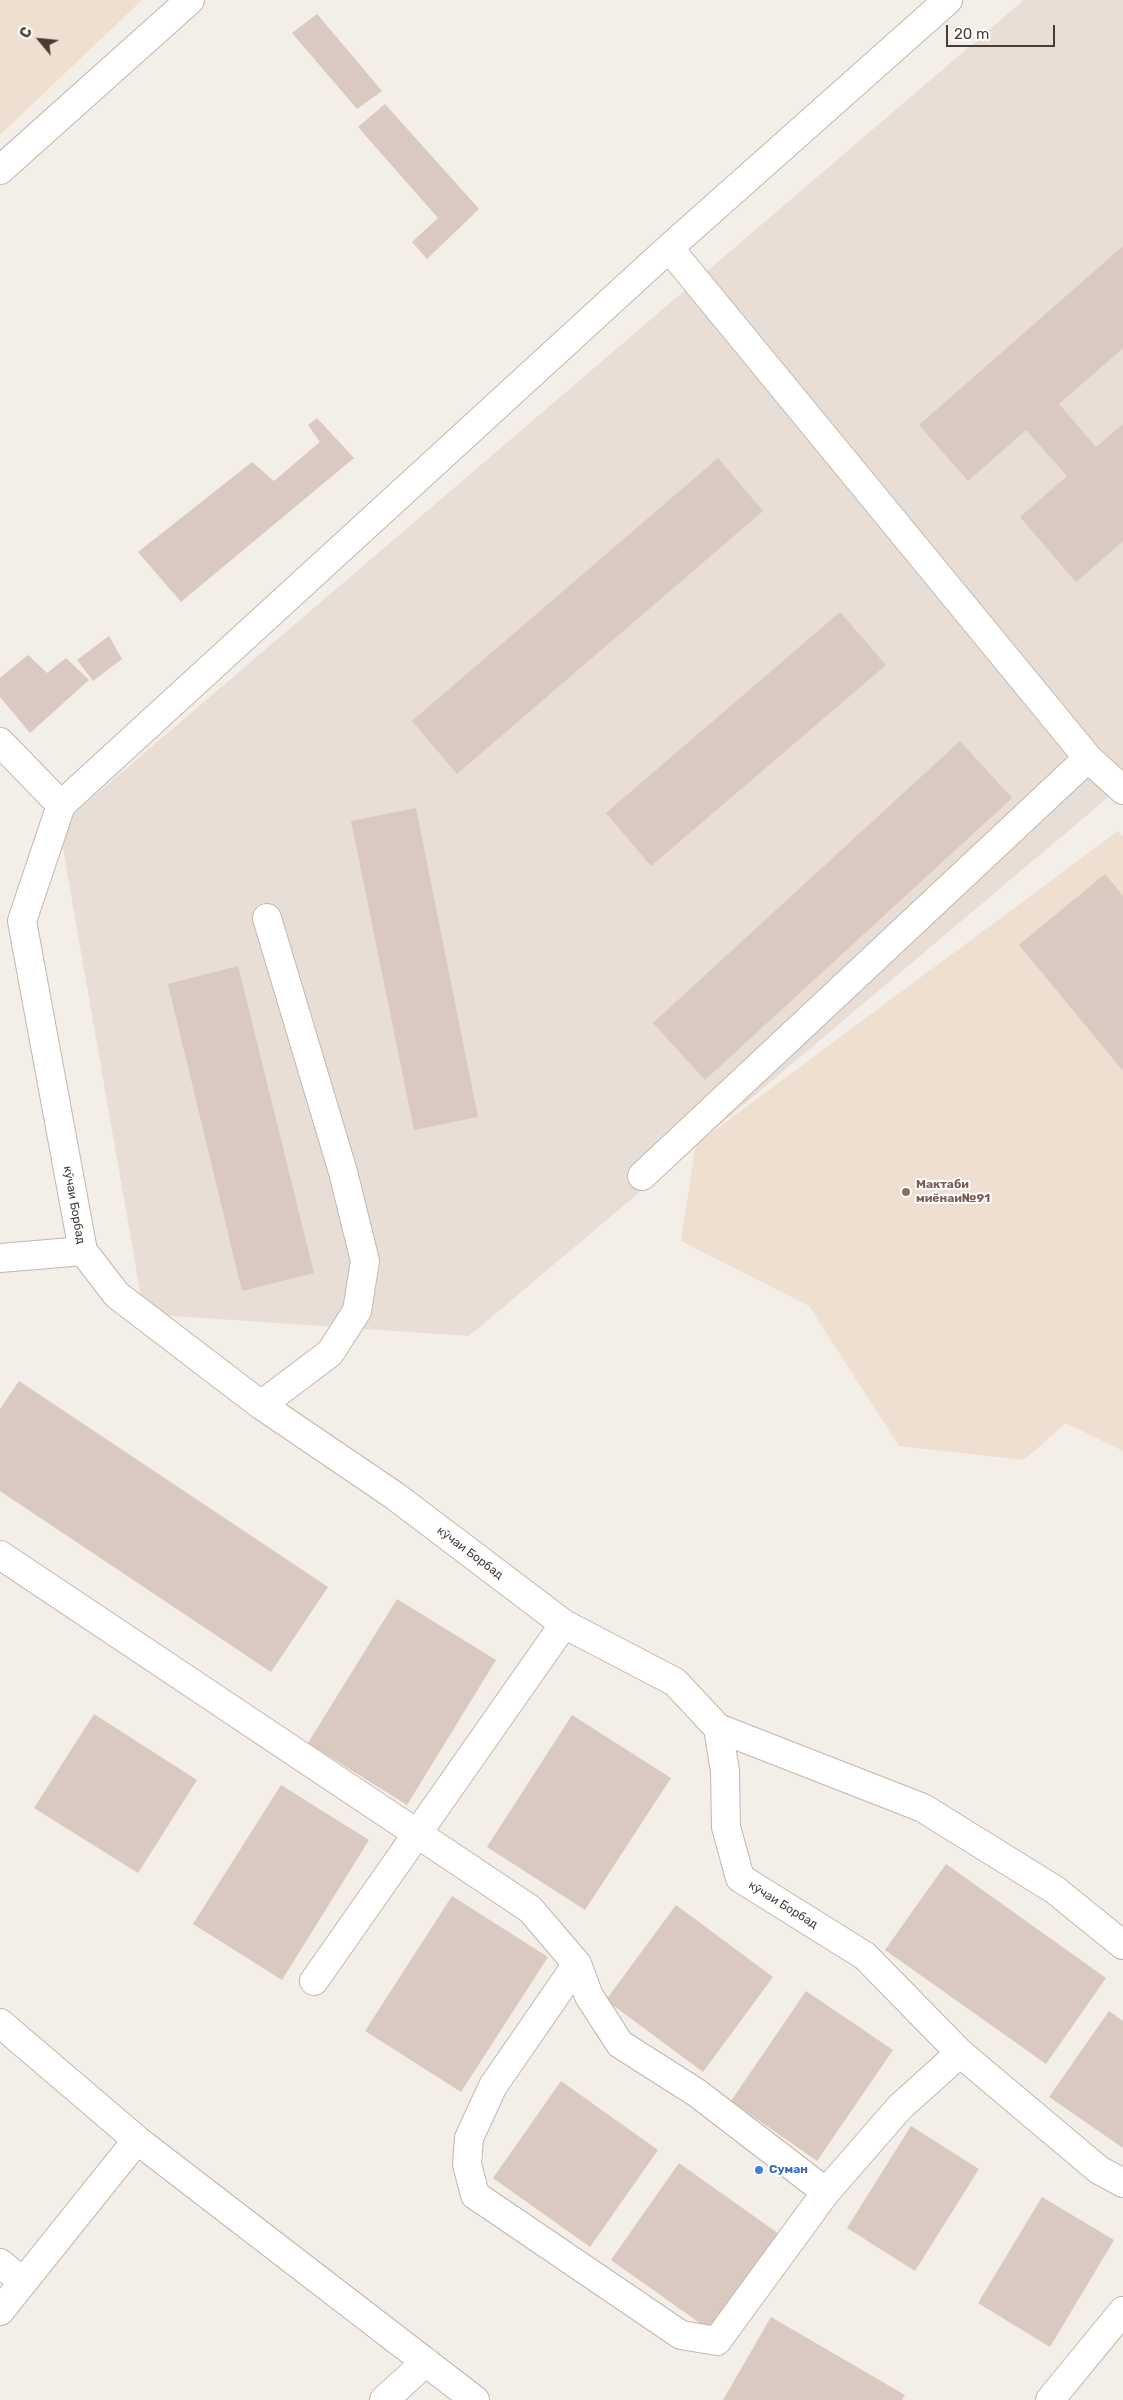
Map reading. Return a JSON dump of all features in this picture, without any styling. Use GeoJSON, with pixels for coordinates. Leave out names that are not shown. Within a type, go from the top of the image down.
{"type":"FeatureCollection","features":[{"type":"Feature","properties":{"kind":"street"},"geometry":{"type":"LineString","coordinates":[[0,170],[190,0]]}},
{"type":"Feature","properties":{"kind":"street"},"geometry":{"type":"LineString","coordinates":[[0,742],[61,805],[669,248],[948,0]]}},
{"type":"Feature","properties":{"kind":"street"},"geometry":{"type":"LineString","coordinates":[[669,248],[1088,758],[1123,790]]}},
{"type":"Feature","properties":{"kind":"street"},"geometry":{"type":"LineString","coordinates":[[642,1176],[1088,758]]}},
{"type":"Feature","properties":{"kind":"street","name":"кӯчаи Борбад"},"geometry":{"type":"LineString","coordinates":[[61,805],[22,921],[83,1252],[117,1295],[261,1405],[395,1496],[564,1624],[674,1682],[718,1728],[725,1771],[726,1827],[740,1878],[865,1956],[960,2053],[1099,2170],[1123,2183]]}},
{"type":"Feature","properties":{"kind":"street"},"geometry":{"type":"LineString","coordinates":[[261,1405],[330,1353],[357,1311],[365,1261],[343,1172],[267,918]]}},
{"type":"Feature","properties":{"kind":"street"},"geometry":{"type":"LineString","coordinates":[[0,1258],[83,1252]]}},
{"type":"Feature","properties":{"kind":"street"},"geometry":{"type":"LineString","coordinates":[[0,1555],[240,1717],[418,1832],[530,1909],[578,1964],[589,1996],[620,2044],[697,2094],[826,2192]]}},
{"type":"Feature","properties":{"kind":"street"},"geometry":{"type":"LineString","coordinates":[[314,1980],[564,1624]]}},
{"type":"Feature","properties":{"kind":"street"},"geometry":{"type":"LineString","coordinates":[[718,1728],[923,1808],[1055,1890],[1123,1945]]}},
{"type":"Feature","properties":{"kind":"street"},"geometry":{"type":"LineString","coordinates":[[578,1964],[493,2086],[469,2138],[467,2164],[476,2195],[681,2335],[717,2341],[826,2192],[900,2107],[960,2053]]}},
{"type":"Feature","properties":{"kind":"street"},"geometry":{"type":"LineString","coordinates":[[0,2023],[137,2140],[475,2400]]}},
{"type":"Feature","properties":{"kind":"street"},"geometry":{"type":"LineString","coordinates":[[0,2311],[137,2140]]}},
{"type":"Feature","properties":{"kind":"street"},"geometry":{"type":"LineString","coordinates":[[0,2263],[23,2282]]}},
{"type":"Feature","properties":{"kind":"street"},"geometry":{"type":"LineString","coordinates":[[1050,2400],[1123,2311]]}},
{"type":"Feature","properties":{"kind":"street"},"geometry":{"type":"LineString","coordinates":[[384,2400],[426,2362]]}},
{"type":"Feature","properties":{"kind":"shaded area"},"geometry":{"type":"Polygon","coordinates":[[[0,0],[142,0],[0,135],[0,0]]]}},
{"type":"Feature","properties":{"kind":"shaded area"},"geometry":{"type":"Polygon","coordinates":[[[1024,0],[1123,0],[1123,793],[1118,789],[469,1336],[144,1314],[59,826],[1024,0]]]}},
{"type":"Feature","properties":{"kind":"shaded area","name":"Мактаби миёнаи№91"},"geometry":{"type":"Polygon","coordinates":[[[1118,831],[1123,836],[1123,1451],[1066,1423],[1024,1460],[899,1446],[809,1306],[681,1241],[696,1144],[1118,831]]]}},
{"type":"Feature","properties":{"kind":"building"},"geometry":{"type":"Polygon","coordinates":[[[317,14],[382,91],[357,109],[292,33],[317,14]]]}},
{"type":"Feature","properties":{"kind":"building"},"geometry":{"type":"Polygon","coordinates":[[[385,104],[479,209],[427,259],[412,242],[438,218],[358,127],[385,104]]]}},
{"type":"Feature","properties":{"kind":"building"},"geometry":{"type":"Polygon","coordinates":[[[1123,246],[1123,348],[1059,404],[1096,447],[1123,424],[1123,541],[1076,582],[1020,517],[1067,476],[1026,430],[968,481],[919,425],[1123,246]]]}},
{"type":"Feature","properties":{"kind":"building"},"geometry":{"type":"Polygon","coordinates":[[[317,418],[354,458],[181,602],[138,552],[252,462],[274,481],[320,442],[308,425],[317,418]]]}},
{"type":"Feature","properties":{"kind":"building"},"geometry":{"type":"Polygon","coordinates":[[[718,458],[763,511],[457,774],[412,721],[718,458]]]}},
{"type":"Feature","properties":{"kind":"building"},"geometry":{"type":"Polygon","coordinates":[[[840,612],[886,665],[651,866],[606,813],[840,612]]]}},
{"type":"Feature","properties":{"kind":"building"},"geometry":{"type":"Polygon","coordinates":[[[109,636],[122,659],[93,681],[77,660],[109,636]]]}},
{"type":"Feature","properties":{"kind":"building"},"geometry":{"type":"Polygon","coordinates":[[[28,655],[47,673],[66,658],[89,680],[30,733],[0,697],[0,678],[28,655]]]}},
{"type":"Feature","properties":{"kind":"building"},"geometry":{"type":"Polygon","coordinates":[[[960,741],[1012,798],[705,1080],[653,1023],[960,741]]]}},
{"type":"Feature","properties":{"kind":"building"},"geometry":{"type":"Polygon","coordinates":[[[416,808],[478,1117],[414,1130],[351,821],[416,808]]]}},
{"type":"Feature","properties":{"kind":"building"},"geometry":{"type":"Polygon","coordinates":[[[1105,874],[1123,896],[1123,1071],[1019,945],[1105,874]]]}},
{"type":"Feature","properties":{"kind":"building"},"geometry":{"type":"Polygon","coordinates":[[[238,966],[314,1273],[242,1291],[168,984],[238,966]]]}},
{"type":"Feature","properties":{"kind":"building"},"geometry":{"type":"Polygon","coordinates":[[[19,1381],[328,1587],[271,1672],[0,1491],[0,1409],[19,1381]]]}},
{"type":"Feature","properties":{"kind":"building"},"geometry":{"type":"Polygon","coordinates":[[[397,1599],[496,1660],[407,1805],[308,1743],[397,1599]]]}},
{"type":"Feature","properties":{"kind":"building"},"geometry":{"type":"Polygon","coordinates":[[[94,1714],[197,1780],[138,1873],[34,1808],[94,1714]]]}},
{"type":"Feature","properties":{"kind":"building"},"geometry":{"type":"Polygon","coordinates":[[[572,1715],[671,1778],[585,1910],[487,1847],[572,1715]]]}},
{"type":"Feature","properties":{"kind":"building"},"geometry":{"type":"Polygon","coordinates":[[[281,1785],[369,1840],[282,1980],[193,1924],[281,1785]]]}},
{"type":"Feature","properties":{"kind":"building"},"geometry":{"type":"Polygon","coordinates":[[[946,1864],[1106,1978],[1046,2064],[885,1950],[946,1864]]]}},
{"type":"Feature","properties":{"kind":"building"},"geometry":{"type":"Polygon","coordinates":[[[452,1896],[548,1957],[461,2092],[365,2031],[452,1896]]]}},
{"type":"Feature","properties":{"kind":"building"},"geometry":{"type":"Polygon","coordinates":[[[676,1905],[773,1977],[703,2072],[606,2000],[676,1905]]]}},
{"type":"Feature","properties":{"kind":"building"},"geometry":{"type":"Polygon","coordinates":[[[806,1991],[893,2050],[817,2161],[731,2101],[806,1991]]]}},
{"type":"Feature","properties":{"kind":"building"},"geometry":{"type":"Polygon","coordinates":[[[1109,2011],[1123,2021],[1123,2148],[1049,2097],[1109,2011]]]}},
{"type":"Feature","properties":{"kind":"building"},"geometry":{"type":"Polygon","coordinates":[[[561,2081],[658,2150],[590,2247],[493,2178],[561,2081]]]}},
{"type":"Feature","properties":{"kind":"building"},"geometry":{"type":"Polygon","coordinates":[[[911,2126],[979,2169],[915,2271],[847,2228],[911,2126]]]}},
{"type":"Feature","properties":{"kind":"building"},"geometry":{"type":"Polygon","coordinates":[[[679,2163],[779,2234],[711,2331],[611,2260],[679,2163]]]}},
{"type":"Feature","properties":{"kind":"building"},"geometry":{"type":"Polygon","coordinates":[[[1042,2197],[1114,2240],[1050,2347],[978,2303],[1042,2197]]]}},
{"type":"Feature","properties":{"kind":"building"},"geometry":{"type":"Polygon","coordinates":[[[771,2317],[905,2395],[902,2400],[723,2400],[771,2317]]]}},
{"type":"Feature","properties":{"kind":"place","name":"Мактаби миёнаи№91"},"geometry":{"type":"Point","coordinates":[906,1192]}},
{"type":"Feature","properties":{"kind":"place","name":"Суман"},"geometry":{"type":"Point","coordinates":[759,2170]}}]}
